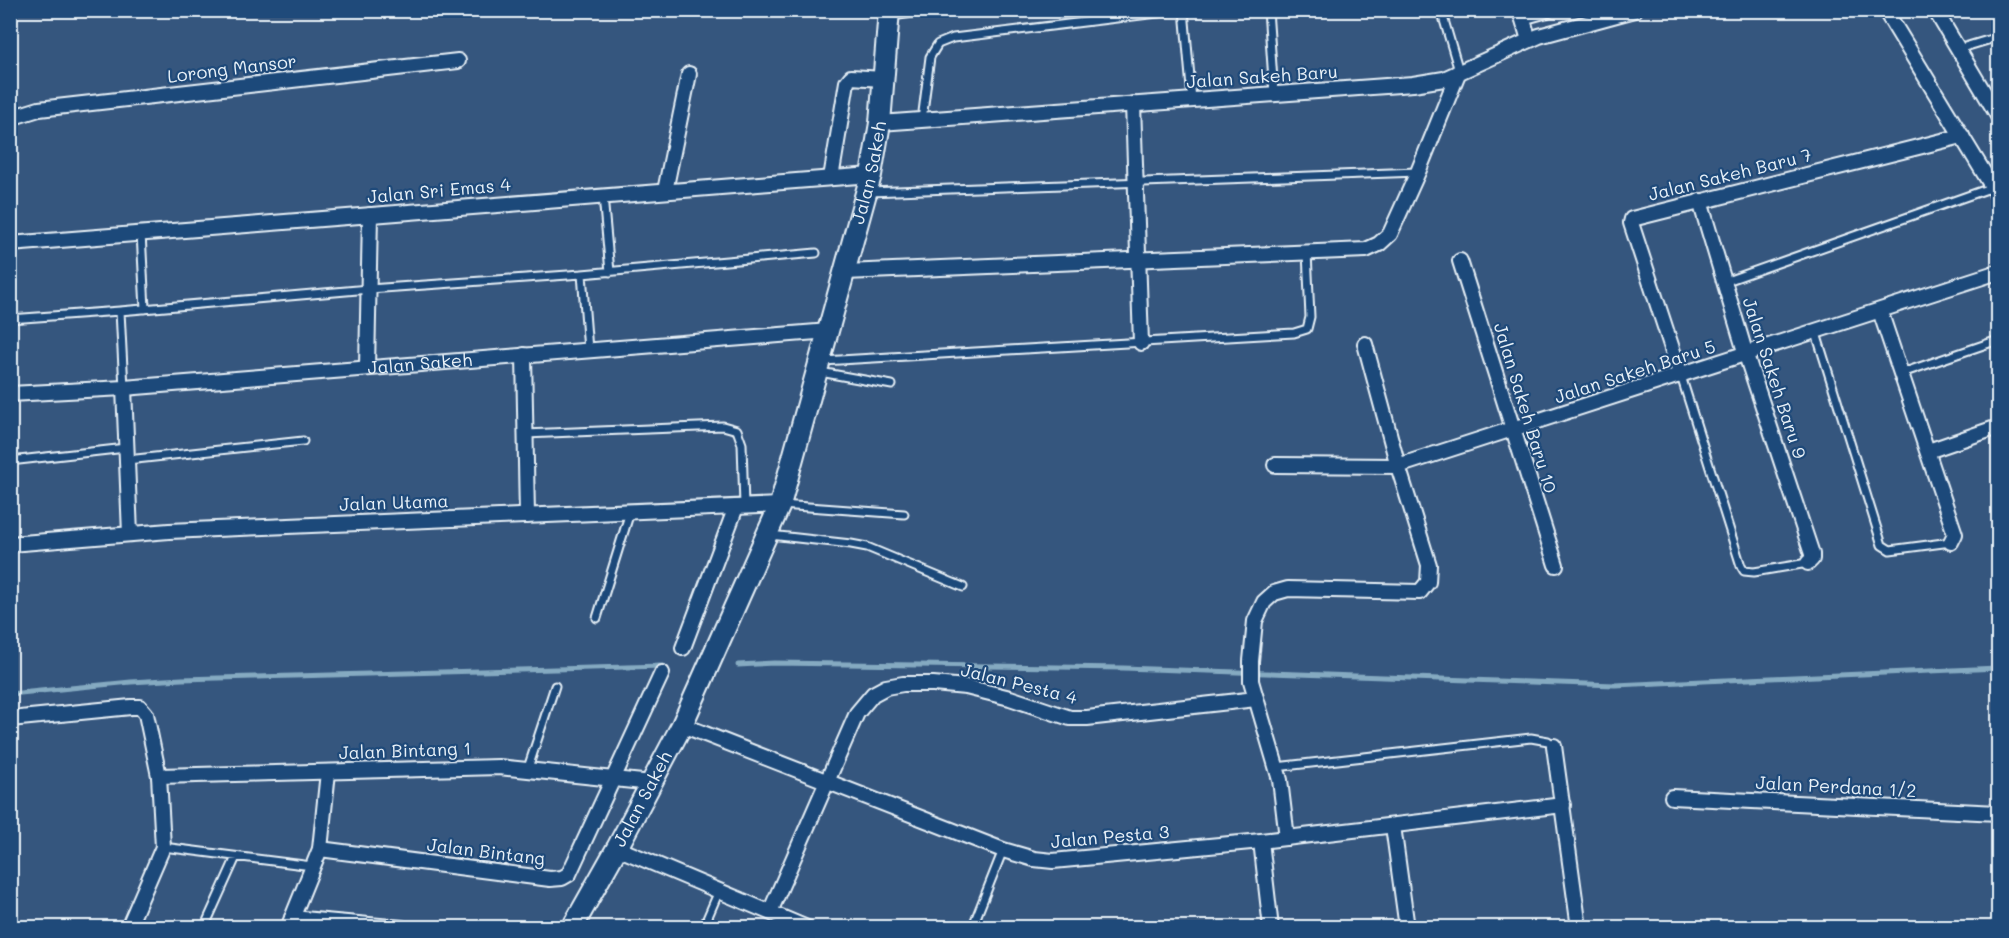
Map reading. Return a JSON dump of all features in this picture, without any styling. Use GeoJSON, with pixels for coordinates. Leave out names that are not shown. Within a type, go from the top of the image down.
{"type":"FeatureCollection","features":[{"type":"Feature","properties":{"kind":"street"},"geometry":{"type":"LineString","coordinates":[[1529,40],[1521,14],[1547,10]]}},
{"type":"Feature","properties":{"kind":"street","name":"Jalan Sakeh Baru"},"geometry":{"type":"LineString","coordinates":[[880,123],[1413,84],[1444,79],[1529,40],[1635,10]]}},
{"type":"Feature","properties":{"kind":"street"},"geometry":{"type":"LineString","coordinates":[[1885,10],[1996,192]]}},
{"type":"Feature","properties":{"kind":"street"},"geometry":{"type":"LineString","coordinates":[[1935,10],[1998,116]]}},
{"type":"Feature","properties":{"kind":"street","name":"Jalan Sakeh"},"geometry":{"type":"LineString","coordinates":[[572,927],[682,725],[780,505],[869,184],[880,123],[889,14]]}},
{"type":"Feature","properties":{"kind":"street","name":"Lorong Mansor"},"geometry":{"type":"LineString","coordinates":[[10,118],[39,109],[458,61]]}},
{"type":"Feature","properties":{"kind":"street"},"geometry":{"type":"LineString","coordinates":[[845,272],[1366,250],[1379,244],[1390,234],[1459,72]]}},
{"type":"Feature","properties":{"kind":"street"},"geometry":{"type":"LineString","coordinates":[[665,191],[689,74]]}},
{"type":"Feature","properties":{"kind":"street"},"geometry":{"type":"LineString","coordinates":[[831,178],[847,82],[851,77],[858,76],[884,79]]}},
{"type":"Feature","properties":{"kind":"street"},"geometry":{"type":"LineString","coordinates":[[1133,104],[1141,343]]}},
{"type":"Feature","properties":{"kind":"street","name":"Jalan Sakeh Baru 7"},"geometry":{"type":"LineString","coordinates":[[1681,376],[1631,223],[1635,217],[1962,136]]}},
{"type":"Feature","properties":{"kind":"street","name":"Jalan Sri Emas 4"},"geometry":{"type":"LineString","coordinates":[[10,244],[831,178],[869,184]]}},
{"type":"Feature","properties":{"kind":"street","name":"Jalan Sakeh Baru 9"},"geometry":{"type":"LineString","coordinates":[[1700,201],[1746,355],[1812,554],[1812,559],[1808,563]]}},
{"type":"Feature","properties":{"kind":"street"},"geometry":{"type":"LineString","coordinates":[[367,368],[370,215]]}},
{"type":"Feature","properties":{"kind":"street","name":"Jalan Sakeh Baru 10"},"geometry":{"type":"LineString","coordinates":[[1460,261],[1556,566]]}},
{"type":"Feature","properties":{"kind":"street","name":"Jalan Sakeh Baru 5"},"geometry":{"type":"LineString","coordinates":[[1275,465],[1398,466],[1816,333],[1998,272]]}},
{"type":"Feature","properties":{"kind":"street"},"geometry":{"type":"LineString","coordinates":[[1880,311],[1955,534],[1951,542]]}},
{"type":"Feature","properties":{"kind":"street","name":"Jalan Sakeh"},"geometry":{"type":"LineString","coordinates":[[10,394],[124,388],[829,331]]}},
{"type":"Feature","properties":{"kind":"street"},"geometry":{"type":"LineString","coordinates":[[1287,838],[1280,780],[1251,681],[1255,621],[1264,602],[1274,593],[1288,589],[1420,592],[1428,582],[1429,566],[1398,466],[1365,344]]}},
{"type":"Feature","properties":{"kind":"street"},"geometry":{"type":"LineString","coordinates":[[524,356],[527,516]]}},
{"type":"Feature","properties":{"kind":"street"},"geometry":{"type":"LineString","coordinates":[[124,388],[130,534]]}},
{"type":"Feature","properties":{"kind":"street"},"geometry":{"type":"LineString","coordinates":[[1928,451],[1998,430]]}},
{"type":"Feature","properties":{"kind":"street","name":"Jalan Utama"},"geometry":{"type":"LineString","coordinates":[[10,544],[130,534],[780,505]]}},
{"type":"Feature","properties":{"kind":"street"},"geometry":{"type":"LineString","coordinates":[[683,648],[740,507]]}},
{"type":"Feature","properties":{"kind":"street","name":"Jalan Bintang"},"geometry":{"type":"LineString","coordinates":[[320,849],[550,879],[562,878],[573,869],[662,673]]}},
{"type":"Feature","properties":{"kind":"street","name":"Jalan Pesta 4"},"geometry":{"type":"LineString","coordinates":[[770,912],[857,713],[873,694],[886,687],[923,684],[966,687],[1010,698],[1070,718],[1256,699]]}},
{"type":"Feature","properties":{"kind":"street"},"geometry":{"type":"LineString","coordinates":[[10,719],[140,707],[146,714],[159,776],[163,847],[128,927]]}},
{"type":"Feature","properties":{"kind":"street","name":"Jalan Pesta 3"},"geometry":{"type":"LineString","coordinates":[[682,725],[1003,850],[1034,859],[1053,861],[1260,841],[1563,806]]}},
{"type":"Feature","properties":{"kind":"street"},"geometry":{"type":"LineString","coordinates":[[1554,746],[1579,927]]}},
{"type":"Feature","properties":{"kind":"street","name":"Jalan Bintang 1"},"geometry":{"type":"LineString","coordinates":[[159,776],[499,767],[528,768],[652,783]]}},
{"type":"Feature","properties":{"kind":"street"},"geometry":{"type":"LineString","coordinates":[[328,772],[320,849],[290,922],[402,927]]}},
{"type":"Feature","properties":{"kind":"street","name":"Jalan Perdana 1/2"},"geometry":{"type":"LineString","coordinates":[[1672,797],[1998,813]]}},
{"type":"Feature","properties":{"kind":"street"},"geometry":{"type":"LineString","coordinates":[[1393,826],[1407,927]]}},
{"type":"Feature","properties":{"kind":"street"},"geometry":{"type":"LineString","coordinates":[[1260,841],[1271,927]]}},
{"type":"Feature","properties":{"kind":"street"},"geometry":{"type":"LineString","coordinates":[[617,848],[807,927]]}},
{"type":"Feature","properties":{"kind":"lane"},"geometry":{"type":"LineString","coordinates":[[889,14],[934,10]]}},
{"type":"Feature","properties":{"kind":"lane"},"geometry":{"type":"LineString","coordinates":[[922,120],[930,57],[938,44],[953,38],[1183,10],[1192,100]]}},
{"type":"Feature","properties":{"kind":"lane"},"geometry":{"type":"LineString","coordinates":[[1268,10],[1274,94]]}},
{"type":"Feature","properties":{"kind":"lane"},"geometry":{"type":"LineString","coordinates":[[1441,10],[1459,72]]}},
{"type":"Feature","properties":{"kind":"lane"},"geometry":{"type":"LineString","coordinates":[[1957,50],[1998,37]]}},
{"type":"Feature","properties":{"kind":"lane"},"geometry":{"type":"LineString","coordinates":[[869,184],[1136,182],[1418,172]]}},
{"type":"Feature","properties":{"kind":"lane"},"geometry":{"type":"LineString","coordinates":[[1724,282],[1996,192]]}},
{"type":"Feature","properties":{"kind":"lane"},"geometry":{"type":"LineString","coordinates":[[603,196],[610,272]]}},
{"type":"Feature","properties":{"kind":"lane"},"geometry":{"type":"LineString","coordinates":[[141,233],[145,309]]}},
{"type":"Feature","properties":{"kind":"lane"},"geometry":{"type":"LineString","coordinates":[[819,366],[1294,333],[1307,329],[1310,317],[1307,252]]}},
{"type":"Feature","properties":{"kind":"lane"},"geometry":{"type":"LineString","coordinates":[[10,319],[369,289],[610,272],[816,253]]}},
{"type":"Feature","properties":{"kind":"lane"},"geometry":{"type":"LineString","coordinates":[[582,274],[588,350]]}},
{"type":"Feature","properties":{"kind":"lane"},"geometry":{"type":"LineString","coordinates":[[120,311],[124,388]]}},
{"type":"Feature","properties":{"kind":"lane"},"geometry":{"type":"LineString","coordinates":[[1816,333],[1882,545],[1890,550],[1951,542]]}},
{"type":"Feature","properties":{"kind":"lane"},"geometry":{"type":"LineString","coordinates":[[1902,373],[1998,340]]}},
{"type":"Feature","properties":{"kind":"lane"},"geometry":{"type":"LineString","coordinates":[[819,366],[892,385]]}},
{"type":"Feature","properties":{"kind":"lane"},"geometry":{"type":"LineString","coordinates":[[1681,376],[1744,571],[1754,572],[1808,563]]}},
{"type":"Feature","properties":{"kind":"lane"},"geometry":{"type":"LineString","coordinates":[[525,434],[723,426],[737,430],[742,444],[740,507]]}},
{"type":"Feature","properties":{"kind":"lane"},"geometry":{"type":"LineString","coordinates":[[10,461],[303,441]]}},
{"type":"Feature","properties":{"kind":"lane"},"geometry":{"type":"LineString","coordinates":[[780,505],[904,514]]}},
{"type":"Feature","properties":{"kind":"lane"},"geometry":{"type":"LineString","coordinates":[[597,618],[630,511]]}},
{"type":"Feature","properties":{"kind":"lane"},"geometry":{"type":"LineString","coordinates":[[767,535],[851,544],[867,548],[963,587]]}},
{"type":"Feature","properties":{"kind":"lane"},"geometry":{"type":"LineString","coordinates":[[528,768],[555,686]]}},
{"type":"Feature","properties":{"kind":"lane"},"geometry":{"type":"LineString","coordinates":[[1276,767],[1531,738],[1548,741],[1554,746]]}},
{"type":"Feature","properties":{"kind":"lane"},"geometry":{"type":"LineString","coordinates":[[163,847],[312,866]]}},
{"type":"Feature","properties":{"kind":"lane"},"geometry":{"type":"LineString","coordinates":[[972,927],[1003,850]]}},
{"type":"Feature","properties":{"kind":"lane"},"geometry":{"type":"LineString","coordinates":[[204,927],[236,857]]}},
{"type":"Feature","properties":{"kind":"lane"},"geometry":{"type":"LineString","coordinates":[[703,927],[718,891]]}},
{"type":"Feature","properties":{"kind":"waterway"},"geometry":{"type":"LineString","coordinates":[[738,665],[774,663],[1123,668],[1615,685],[1998,668]]}},
{"type":"Feature","properties":{"kind":"waterway"},"geometry":{"type":"LineString","coordinates":[[10,694],[182,679],[663,666]]}}]}
